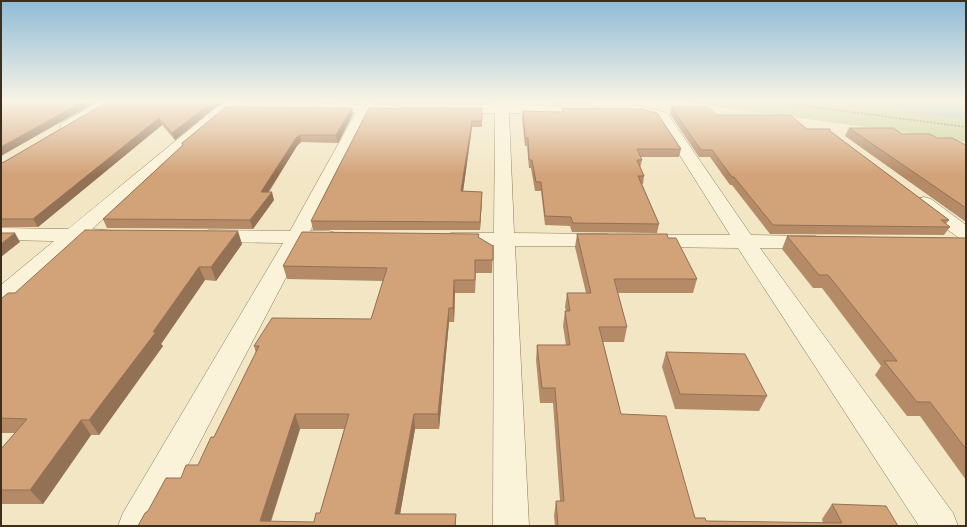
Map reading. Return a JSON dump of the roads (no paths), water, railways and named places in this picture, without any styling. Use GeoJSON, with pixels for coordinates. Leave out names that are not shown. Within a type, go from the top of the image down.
{"type":"FeatureCollection","features":[{"type":"Feature","properties":{"kind":"street"},"geometry":{"type":"LineString","coordinates":[[54,133],[65,127]]}},
{"type":"Feature","properties":{"kind":"street"},"geometry":{"type":"LineString","coordinates":[[1,298],[73,235],[206,127]]}},
{"type":"Feature","properties":{"kind":"street"},"geometry":{"type":"LineString","coordinates":[[136,526],[297,237],[355,127]]}},
{"type":"Feature","properties":{"kind":"street"},"geometry":{"type":"LineString","coordinates":[[502,127],[511,526]]}},
{"type":"Feature","properties":{"kind":"street"},"geometry":{"type":"LineString","coordinates":[[669,127],[744,242],[940,526]]}},
{"type":"Feature","properties":{"kind":"street"},"geometry":{"type":"LineString","coordinates":[[910,192],[961,240]]}},
{"type":"Feature","properties":{"kind":"street"},"geometry":{"type":"LineString","coordinates":[[1,234],[127,235]]}},
{"type":"Feature","properties":{"kind":"street"},"geometry":{"type":"LineString","coordinates":[[189,236],[345,238]]}},
{"type":"Feature","properties":{"kind":"street"},"geometry":{"type":"LineString","coordinates":[[432,238],[831,242]]}}]}
